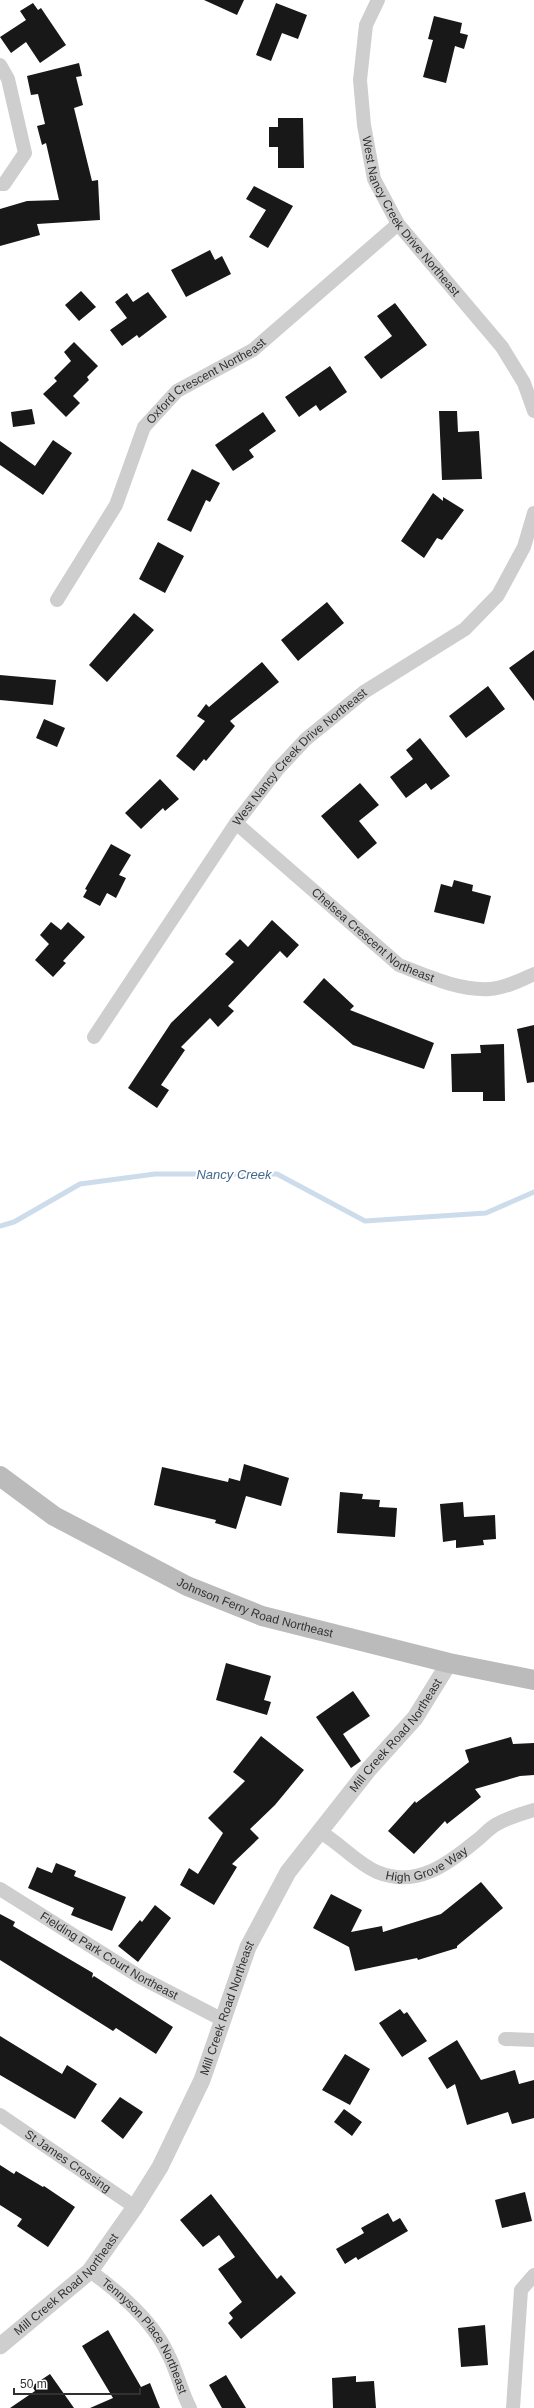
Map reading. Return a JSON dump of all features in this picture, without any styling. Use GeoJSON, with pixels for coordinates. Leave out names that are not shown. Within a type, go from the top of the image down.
{"type":"FeatureCollection","features":[{"type":"Feature","properties":{"kind":"main road","name":"Johnson Ferry Road Northeast"},"geometry":{"type":"LineString","coordinates":[[0,1476],[54,1516],[187,1586],[262,1616],[450,1663],[534,1680]]}},
{"type":"Feature","properties":{"kind":"street","name":"West Nancy Creek Drive Northeast"},"geometry":{"type":"LineString","coordinates":[[378,0],[366,25],[360,80],[364,126],[374,180],[398,224],[502,346],[524,383],[534,411]]}},
{"type":"Feature","properties":{"kind":"street"},"geometry":{"type":"LineString","coordinates":[[0,65],[8,79],[24,153],[4,184],[0,184]]}},
{"type":"Feature","properties":{"kind":"street","name":"Oxford Crescent Northeast"},"geometry":{"type":"LineString","coordinates":[[57,600],[116,505],[144,427],[177,391],[252,350],[398,224]]}},
{"type":"Feature","properties":{"kind":"street","name":"West Nancy Creek Drive Northeast"},"geometry":{"type":"LineString","coordinates":[[94,1037],[236,823],[278,769],[306,739],[364,692],[466,629],[498,595],[524,547],[534,513]]}},
{"type":"Feature","properties":{"kind":"street","name":"Chelsea Crescent Northeast"},"geometry":{"type":"LineString","coordinates":[[236,823],[399,965],[432,978],[463,986],[491,989],[534,974]]}},
{"type":"Feature","properties":{"kind":"street","name":"Mill Creek Road Northeast"},"geometry":{"type":"LineString","coordinates":[[0,2346],[90,2271],[135,2207],[160,2167],[202,2080],[221,2019],[248,1947],[288,1872],[369,1769],[415,1718],[450,1663]]}},
{"type":"Feature","properties":{"kind":"street","name":"High Grove Way"},"geometry":{"type":"LineString","coordinates":[[320,1832],[377,1872],[399,1877],[419,1876],[439,1869],[450,1862],[496,1824],[518,1814],[534,1810]]}},
{"type":"Feature","properties":{"kind":"street","name":"Fielding Park Court Northeast"},"geometry":{"type":"LineString","coordinates":[[0,1889],[140,1977],[221,2019]]}},
{"type":"Feature","properties":{"kind":"street"},"geometry":{"type":"LineString","coordinates":[[505,2040],[534,2040]]}},
{"type":"Feature","properties":{"kind":"street","name":"St James Crossing"},"geometry":{"type":"LineString","coordinates":[[0,2115],[135,2207]]}},
{"type":"Feature","properties":{"kind":"street","name":"Tennyson Place Northeast"},"geometry":{"type":"LineString","coordinates":[[90,2271],[108,2284],[146,2321],[168,2352],[190,2408]]}},
{"type":"Feature","properties":{"kind":"street"},"geometry":{"type":"LineString","coordinates":[[514,2408],[521,2290],[534,2275]]}},
{"type":"Feature","properties":{"kind":"building"},"geometry":{"type":"Polygon","coordinates":[[[204,0],[244,0],[237,15],[204,0]]]}},
{"type":"Feature","properties":{"kind":"building"},"geometry":{"type":"Polygon","coordinates":[[[33,3],[38,10],[41,8],[66,45],[40,63],[26,42],[11,53],[0,37],[26,20],[20,11],[33,3]]]}},
{"type":"Feature","properties":{"kind":"building"},"geometry":{"type":"Polygon","coordinates":[[[276,3],[307,15],[298,39],[282,33],[271,61],[256,55],[276,3]]]}},
{"type":"Feature","properties":{"kind":"building"},"geometry":{"type":"Polygon","coordinates":[[[434,16],[462,23],[460,33],[468,35],[464,49],[455,46],[446,83],[423,77],[433,40],[428,39],[434,16]]]}},
{"type":"Feature","properties":{"kind":"building"},"geometry":{"type":"Polygon","coordinates":[[[79,63],[82,76],[76,77],[83,105],[74,108],[92,181],[98,180],[100,220],[37,224],[40,235],[0,246],[0,209],[27,201],[59,200],[46,143],[42,145],[37,126],[45,124],[38,94],[31,95],[27,76],[79,63]]]}},
{"type":"Feature","properties":{"kind":"building"},"geometry":{"type":"Polygon","coordinates":[[[278,118],[303,118],[304,168],[278,168],[278,147],[269,147],[269,127],[278,127],[278,118]]]}},
{"type":"Feature","properties":{"kind":"building"},"geometry":{"type":"Polygon","coordinates":[[[254,186],[293,206],[268,248],[249,237],[266,210],[246,199],[254,186]]]}},
{"type":"Feature","properties":{"kind":"building"},"geometry":{"type":"Polygon","coordinates":[[[210,250],[215,260],[222,256],[231,274],[186,297],[171,270],[210,250]]]}},
{"type":"Feature","properties":{"kind":"building"},"geometry":{"type":"Polygon","coordinates":[[[81,291],[96,307],[79,321],[65,305],[81,291]]]}},
{"type":"Feature","properties":{"kind":"building"},"geometry":{"type":"Polygon","coordinates":[[[148,292],[167,317],[139,338],[137,335],[122,346],[110,330],[127,318],[115,302],[127,293],[133,302],[148,292]]]}},
{"type":"Feature","properties":{"kind":"building"},"geometry":{"type":"Polygon","coordinates":[[[395,303],[427,345],[381,379],[364,357],[392,336],[377,316],[395,303]]]}},
{"type":"Feature","properties":{"kind":"building"},"geometry":{"type":"Polygon","coordinates":[[[74,342],[98,366],[87,377],[89,380],[73,396],[80,403],[66,417],[43,394],[57,381],[54,378],[71,361],[64,352],[74,342]]]}},
{"type":"Feature","properties":{"kind":"building"},"geometry":{"type":"Polygon","coordinates":[[[330,366],[347,392],[320,411],[316,405],[299,417],[285,397],[330,366]]]}},
{"type":"Feature","properties":{"kind":"building"},"geometry":{"type":"Polygon","coordinates":[[[32,409],[35,424],[13,427],[11,412],[32,409]]]}},
{"type":"Feature","properties":{"kind":"building"},"geometry":{"type":"Polygon","coordinates":[[[439,411],[457,411],[458,432],[479,431],[482,479],[442,480],[439,411]]]}},
{"type":"Feature","properties":{"kind":"building"},"geometry":{"type":"Polygon","coordinates":[[[263,412],[276,431],[249,450],[254,457],[233,471],[215,445],[263,412]]]}},
{"type":"Feature","properties":{"kind":"building"},"geometry":{"type":"Polygon","coordinates":[[[53,440],[72,453],[43,495],[0,465],[0,441],[35,466],[53,440]]]}},
{"type":"Feature","properties":{"kind":"building"},"geometry":{"type":"Polygon","coordinates":[[[192,469],[220,483],[210,502],[206,500],[191,532],[167,520],[192,469]]]}},
{"type":"Feature","properties":{"kind":"building"},"geometry":{"type":"Polygon","coordinates":[[[433,493],[443,501],[443,497],[464,510],[442,540],[437,538],[424,558],[401,541],[433,493]]]}},
{"type":"Feature","properties":{"kind":"building"},"geometry":{"type":"Polygon","coordinates":[[[158,542],[184,556],[165,593],[139,579],[158,542]]]}},
{"type":"Feature","properties":{"kind":"building"},"geometry":{"type":"Polygon","coordinates":[[[327,602],[344,623],[298,661],[281,640],[327,602]]]}},
{"type":"Feature","properties":{"kind":"building"},"geometry":{"type":"Polygon","coordinates":[[[134,613],[154,630],[107,682],[89,665],[134,613]]]}},
{"type":"Feature","properties":{"kind":"building"},"geometry":{"type":"Polygon","coordinates":[[[534,650],[534,701],[509,668],[534,650]]]}},
{"type":"Feature","properties":{"kind":"building"},"geometry":{"type":"Polygon","coordinates":[[[262,662],[279,682],[230,721],[235,726],[206,761],[204,759],[194,771],[176,756],[205,721],[197,716],[206,704],[209,707],[262,662]]]}},
{"type":"Feature","properties":{"kind":"building"},"geometry":{"type":"Polygon","coordinates":[[[0,675],[56,680],[53,705],[0,700],[0,675]]]}},
{"type":"Feature","properties":{"kind":"building"},"geometry":{"type":"Polygon","coordinates":[[[488,686],[505,709],[466,738],[449,716],[488,686]]]}},
{"type":"Feature","properties":{"kind":"building"},"geometry":{"type":"Polygon","coordinates":[[[44,719],[65,728],[57,747],[36,738],[44,719]]]}},
{"type":"Feature","properties":{"kind":"building"},"geometry":{"type":"Polygon","coordinates":[[[420,738],[450,776],[431,790],[426,783],[406,798],[390,777],[413,759],[406,750],[420,738]]]}},
{"type":"Feature","properties":{"kind":"building"},"geometry":{"type":"Polygon","coordinates":[[[160,779],[179,799],[165,811],[163,808],[141,829],[125,813],[160,779]]]}},
{"type":"Feature","properties":{"kind":"building"},"geometry":{"type":"Polygon","coordinates":[[[360,783],[379,805],[359,821],[377,843],[358,859],[321,816],[360,783]]]}},
{"type":"Feature","properties":{"kind":"building"},"geometry":{"type":"Polygon","coordinates":[[[111,844],[131,855],[119,875],[126,878],[116,898],[107,893],[100,906],[83,897],[87,890],[85,889],[111,844]]]}},
{"type":"Feature","properties":{"kind":"building"},"geometry":{"type":"Polygon","coordinates":[[[454,880],[473,885],[472,891],[491,896],[484,924],[434,912],[441,884],[452,887],[454,880]]]}},
{"type":"Feature","properties":{"kind":"building"},"geometry":{"type":"Polygon","coordinates":[[[272,920],[299,945],[287,958],[280,951],[228,1006],[234,1011],[218,1027],[210,1018],[181,1047],[185,1050],[161,1085],[169,1090],[157,1108],[128,1088],[171,1023],[234,962],[225,954],[240,939],[248,947],[272,920]]]}},
{"type":"Feature","properties":{"kind":"building"},"geometry":{"type":"Polygon","coordinates":[[[51,922],[61,930],[68,922],[85,937],[63,961],[66,963],[53,977],[35,960],[49,944],[40,935],[51,922]]]}},
{"type":"Feature","properties":{"kind":"building"},"geometry":{"type":"Polygon","coordinates":[[[324,978],[354,1006],[350,1010],[434,1043],[424,1069],[353,1045],[303,1002],[324,978]]]}},
{"type":"Feature","properties":{"kind":"building"},"geometry":{"type":"Polygon","coordinates":[[[534,1025],[534,1082],[527,1083],[517,1029],[534,1025]]]}},
{"type":"Feature","properties":{"kind":"building"},"geometry":{"type":"Polygon","coordinates":[[[504,1044],[505,1101],[483,1101],[483,1092],[452,1092],[451,1054],[481,1053],[480,1045],[504,1044]]]}},
{"type":"Feature","properties":{"kind":"building"},"geometry":{"type":"Polygon","coordinates":[[[244,1464],[289,1478],[281,1506],[246,1496],[236,1529],[215,1523],[216,1520],[154,1505],[162,1467],[228,1482],[229,1478],[240,1481],[244,1464]]]}},
{"type":"Feature","properties":{"kind":"building"},"geometry":{"type":"Polygon","coordinates":[[[340,1492],[363,1494],[362,1499],[380,1500],[379,1507],[397,1508],[395,1537],[337,1533],[340,1492]]]}},
{"type":"Feature","properties":{"kind":"building"},"geometry":{"type":"Polygon","coordinates":[[[463,1502],[464,1517],[495,1515],[496,1539],[483,1540],[484,1545],[456,1548],[456,1540],[443,1542],[440,1504],[463,1502]]]}},
{"type":"Feature","properties":{"kind":"building"},"geometry":{"type":"Polygon","coordinates":[[[226,1663],[271,1676],[264,1700],[271,1702],[267,1715],[216,1700],[226,1663]]]}},
{"type":"Feature","properties":{"kind":"building"},"geometry":{"type":"Polygon","coordinates":[[[353,1691],[370,1716],[343,1734],[361,1761],[351,1768],[316,1717],[353,1691]]]}},
{"type":"Feature","properties":{"kind":"building"},"geometry":{"type":"Polygon","coordinates":[[[261,1736],[304,1770],[275,1805],[250,1829],[259,1838],[232,1864],[237,1867],[214,1905],[180,1885],[189,1868],[198,1874],[223,1833],[208,1818],[245,1781],[233,1772],[261,1736]]]}},
{"type":"Feature","properties":{"kind":"building"},"geometry":{"type":"Polygon","coordinates":[[[511,1737],[513,1744],[534,1743],[534,1775],[520,1776],[475,1789],[481,1797],[447,1824],[445,1821],[414,1854],[388,1831],[415,1801],[416,1803],[469,1762],[465,1750],[511,1737]]]}},
{"type":"Feature","properties":{"kind":"building"},"geometry":{"type":"Polygon","coordinates":[[[56,1863],[76,1871],[74,1876],[126,1897],[112,1931],[71,1915],[74,1908],[28,1888],[37,1867],[52,1873],[56,1863]]]}},
{"type":"Feature","properties":{"kind":"building"},"geometry":{"type":"Polygon","coordinates":[[[481,1882],[503,1908],[457,1946],[457,1948],[418,1960],[417,1958],[355,1971],[349,1947],[313,1928],[331,1894],[362,1910],[351,1932],[382,1926],[383,1932],[441,1914],[481,1882]]]}},
{"type":"Feature","properties":{"kind":"building"},"geometry":{"type":"Polygon","coordinates":[[[155,1905],[171,1918],[138,1962],[118,1946],[140,1920],[142,1922],[155,1905]]]}},
{"type":"Feature","properties":{"kind":"building"},"geometry":{"type":"Polygon","coordinates":[[[0,1914],[15,1922],[13,1926],[93,1973],[92,1978],[94,1976],[173,2027],[156,2054],[116,2028],[113,2031],[0,1960],[0,1914]]]}},
{"type":"Feature","properties":{"kind":"building"},"geometry":{"type":"Polygon","coordinates":[[[400,2009],[404,2014],[407,2012],[427,2041],[402,2057],[379,2023],[400,2009]]]}},
{"type":"Feature","properties":{"kind":"building"},"geometry":{"type":"Polygon","coordinates":[[[0,2036],[62,2074],[67,2065],[97,2084],[75,2119],[0,2075],[0,2036]]]}},
{"type":"Feature","properties":{"kind":"building"},"geometry":{"type":"Polygon","coordinates":[[[457,2040],[481,2080],[515,2070],[519,2084],[534,2080],[534,2118],[512,2124],[508,2112],[467,2125],[455,2084],[447,2089],[428,2058],[457,2040]]]}},
{"type":"Feature","properties":{"kind":"building"},"geometry":{"type":"Polygon","coordinates":[[[345,2054],[370,2069],[350,2105],[322,2090],[345,2054]]]}},
{"type":"Feature","properties":{"kind":"building"},"geometry":{"type":"Polygon","coordinates":[[[120,2097],[143,2112],[123,2139],[101,2121],[120,2097]]]}},
{"type":"Feature","properties":{"kind":"building"},"geometry":{"type":"Polygon","coordinates":[[[344,2109],[362,2122],[352,2136],[334,2122],[344,2109]]]}},
{"type":"Feature","properties":{"kind":"building"},"geometry":{"type":"Polygon","coordinates":[[[0,2165],[14,2174],[16,2171],[43,2187],[44,2186],[75,2207],[48,2247],[17,2226],[22,2219],[0,2205],[0,2165]]]}},
{"type":"Feature","properties":{"kind":"building"},"geometry":{"type":"Polygon","coordinates":[[[525,2192],[532,2221],[502,2228],[495,2200],[525,2192]]]}},
{"type":"Feature","properties":{"kind":"building"},"geometry":{"type":"Polygon","coordinates":[[[211,2194],[277,2279],[281,2275],[296,2293],[241,2339],[228,2323],[233,2318],[229,2313],[242,2302],[218,2269],[235,2257],[219,2235],[203,2247],[180,2220],[211,2194]]]}},
{"type":"Feature","properties":{"kind":"building"},"geometry":{"type":"Polygon","coordinates":[[[388,2213],[393,2222],[400,2218],[408,2231],[358,2260],[356,2257],[345,2264],[336,2249],[364,2233],[361,2228],[388,2213]]]}},
{"type":"Feature","properties":{"kind":"building"},"geometry":{"type":"Polygon","coordinates":[[[485,2325],[488,2365],[461,2367],[458,2328],[485,2325]]]}},
{"type":"Feature","properties":{"kind":"building"},"geometry":{"type":"Polygon","coordinates":[[[108,2330],[141,2387],[150,2383],[160,2408],[90,2408],[113,2398],[82,2346],[108,2330]]]}},
{"type":"Feature","properties":{"kind":"building"},"geometry":{"type":"Polygon","coordinates":[[[50,2374],[74,2408],[10,2408],[35,2391],[32,2386],[50,2374]]]}},
{"type":"Feature","properties":{"kind":"building"},"geometry":{"type":"Polygon","coordinates":[[[226,2375],[246,2408],[222,2408],[209,2385],[226,2375]]]}},
{"type":"Feature","properties":{"kind":"building"},"geometry":{"type":"Polygon","coordinates":[[[356,2376],[356,2382],[374,2381],[376,2408],[333,2408],[332,2378],[356,2376]]]}},
{"type":"Feature","properties":{"kind":"waterway","name":"Nancy Creek"},"geometry":{"type":"LineString","coordinates":[[0,1226],[14,1222],[80,1184],[155,1174],[277,1174],[365,1221],[486,1213],[534,1192]]}}]}
